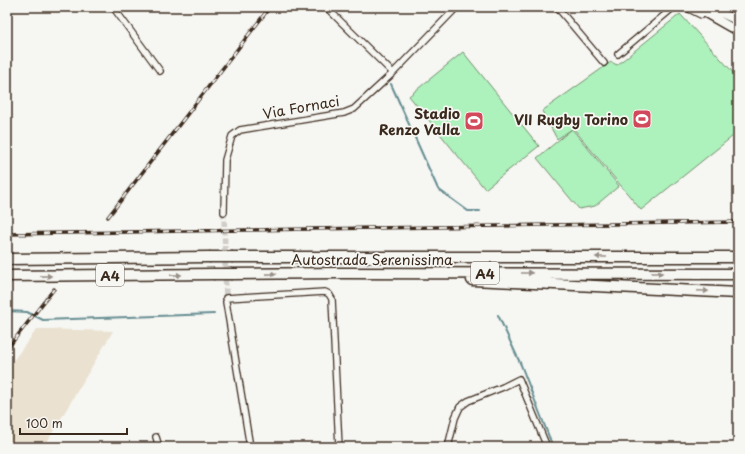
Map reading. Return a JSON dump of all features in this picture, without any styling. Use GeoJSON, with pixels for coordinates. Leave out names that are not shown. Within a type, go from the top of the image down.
{"type":"FeatureCollection","features":[{"type":"Feature","properties":{"kind":"highway","name":"Autostrada Serenissima"},"geometry":{"type":"LineString","coordinates":[[7,259],[233,257],[738,257]]}},
{"type":"Feature","properties":{"kind":"highway","name":"Autostrada Serenissima"},"geometry":{"type":"LineString","coordinates":[[7,276],[343,273],[738,274]]}},
{"type":"Feature","properties":{"kind":"highway"},"geometry":{"type":"LineString","coordinates":[[343,273],[738,293]]}},
{"type":"Feature","properties":{"kind":"main road"},"geometry":{"type":"LineString","coordinates":[[695,7],[738,30]]}},
{"type":"Feature","properties":{"kind":"main road"},"geometry":{"type":"LineString","coordinates":[[709,7],[738,21]]}},
{"type":"Feature","properties":{"kind":"street"},"geometry":{"type":"LineString","coordinates":[[113,7],[160,71]]}},
{"type":"Feature","properties":{"kind":"street"},"geometry":{"type":"LineString","coordinates":[[326,7],[393,73]]}},
{"type":"Feature","properties":{"kind":"street","name":"Via Fornaci"},"geometry":{"type":"LineString","coordinates":[[224,212],[225,160],[232,136],[240,130],[344,113],[354,109],[393,73],[457,7]]}},
{"type":"Feature","properties":{"kind":"street"},"geometry":{"type":"LineString","coordinates":[[557,7],[604,63]]}},
{"type":"Feature","properties":{"kind":"street"},"geometry":{"type":"LineString","coordinates":[[618,54],[674,7]]}},
{"type":"Feature","properties":{"kind":"street"},"geometry":{"type":"LineString","coordinates":[[685,7],[730,27]]}},
{"type":"Feature","properties":{"kind":"street"},"geometry":{"type":"LineString","coordinates":[[250,447],[226,300],[324,292],[329,294],[332,299],[339,447],[332,447]]}},
{"type":"Feature","properties":{"kind":"street"},"geometry":{"type":"LineString","coordinates":[[448,447],[455,418],[460,407],[468,401],[519,379],[547,447]]}},
{"type":"Feature","properties":{"kind":"street"},"geometry":{"type":"LineString","coordinates":[[156,437],[160,447]]}},
{"type":"Feature","properties":{"kind":"shaded area"},"geometry":{"type":"Polygon","coordinates":[[[37,329],[113,331],[44,447],[7,447],[7,369],[37,329]]]}},
{"type":"Feature","properties":{"kind":"green space","name":"VII Rugby Torino"},"geometry":{"type":"Polygon","coordinates":[[[680,14],[738,79],[738,132],[641,210],[573,128],[557,139],[542,111],[611,62],[617,65],[680,14]]]}},
{"type":"Feature","properties":{"kind":"green space","name":"Stadio Renzo Valla"},"geometry":{"type":"Polygon","coordinates":[[[463,52],[539,146],[485,189],[409,96],[463,52]]]}},
{"type":"Feature","properties":{"kind":"green space"},"geometry":{"type":"Polygon","coordinates":[[[572,129],[619,186],[595,206],[579,209],[537,158],[572,129]]]}},
{"type":"Feature","properties":{"kind":"waterway"},"geometry":{"type":"LineString","coordinates":[[391,84],[438,189],[468,211],[480,211]]}},
{"type":"Feature","properties":{"kind":"waterway"},"geometry":{"type":"LineString","coordinates":[[7,311],[27,312],[43,320],[214,314]]}},
{"type":"Feature","properties":{"kind":"waterway"},"geometry":{"type":"LineString","coordinates":[[498,315],[521,365],[553,447]]}},
{"type":"Feature","properties":{"kind":"tunnel"},"geometry":{"type":"LineString","coordinates":[[224,212],[226,302]]}},
{"type":"Feature","properties":{"kind":"railway"},"geometry":{"type":"LineString","coordinates":[[108,217],[270,7]]}},
{"type":"Feature","properties":{"kind":"railway"},"geometry":{"type":"LineString","coordinates":[[7,234],[738,222]]}},
{"type":"Feature","properties":{"kind":"railway"},"geometry":{"type":"LineString","coordinates":[[7,349],[54,289]]}},
{"type":"Feature","properties":{"kind":"place","name":"VII Rugby Torino"},"geometry":{"type":"Point","coordinates":[642,119]}},
{"type":"Feature","properties":{"kind":"place","name":"Stadio Renzo Valla"},"geometry":{"type":"Point","coordinates":[474,121]}}]}
